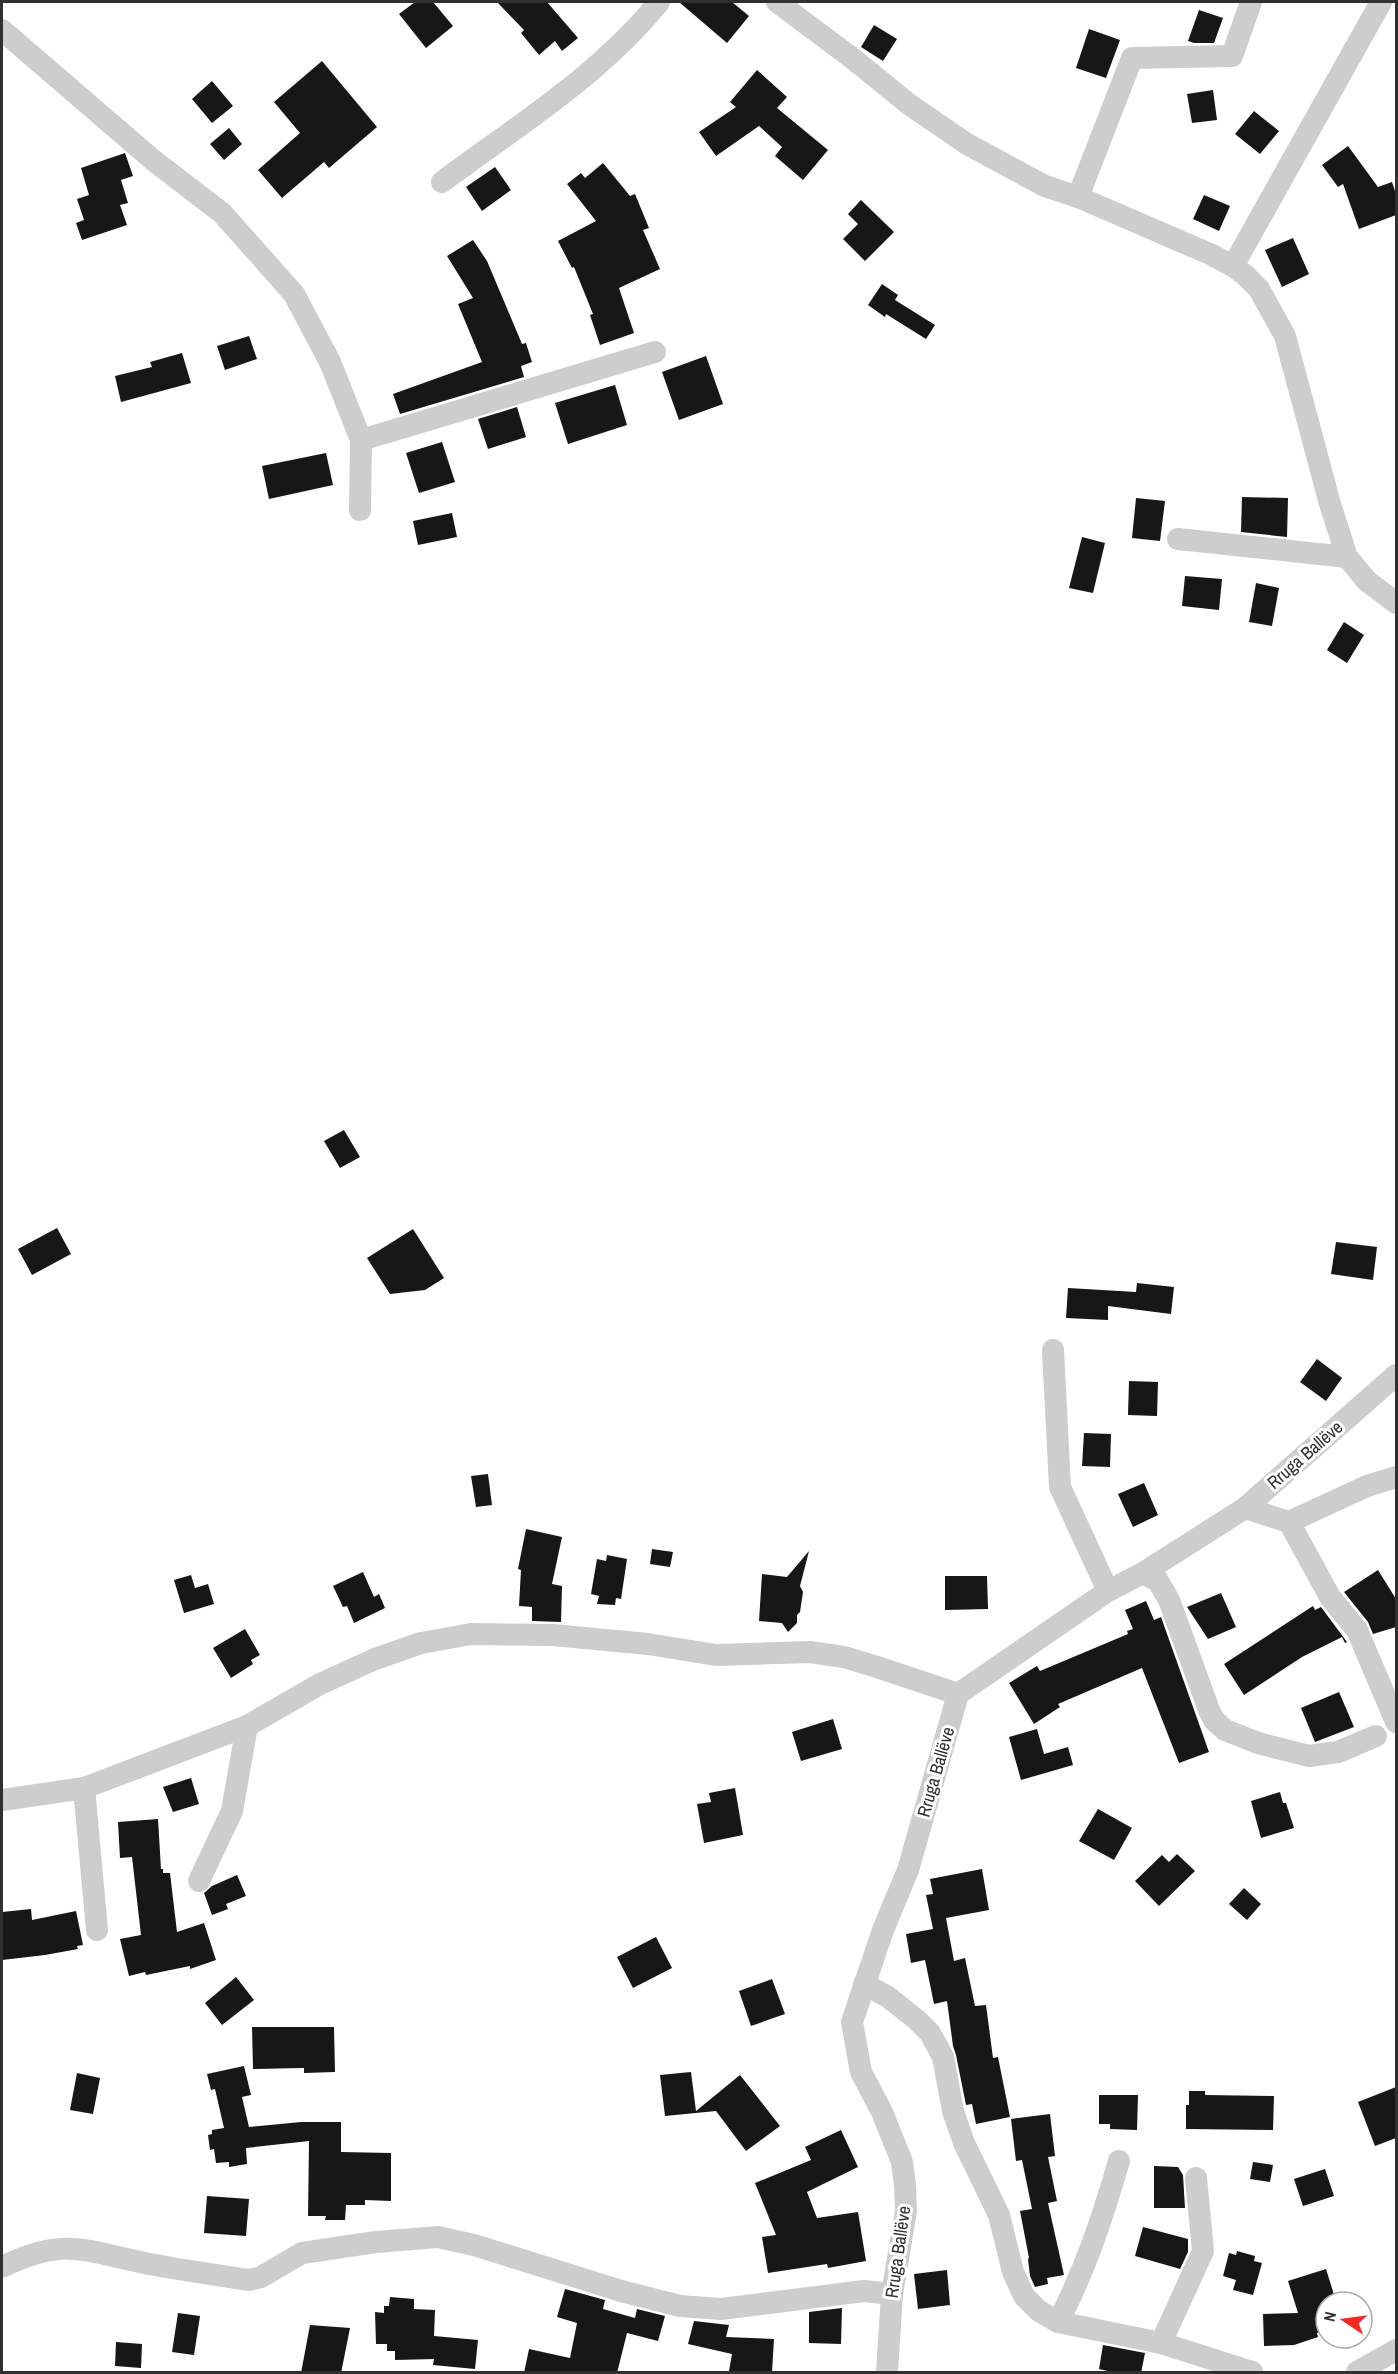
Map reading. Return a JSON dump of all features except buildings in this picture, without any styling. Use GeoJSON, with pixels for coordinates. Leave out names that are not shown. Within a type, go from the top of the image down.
{"type":"FeatureCollection","features":[{"type":"Feature","properties":{"kind":"street"},"geometry":{"type":"LineString","coordinates":[[442,182],[602,62],[635,31],[659,2]]}},
{"type":"Feature","properties":{"kind":"street"},"geometry":{"type":"LineString","coordinates":[[777,2],[910,105],[967,144],[1045,186],[1078,197],[1233,266],[1258,289],[1285,336],[1330,504],[1347,557],[1367,581],[1396,603]]}},
{"type":"Feature","properties":{"kind":"street"},"geometry":{"type":"LineString","coordinates":[[1078,197],[1132,58],[1232,56],[1251,2]]}},
{"type":"Feature","properties":{"kind":"street"},"geometry":{"type":"LineString","coordinates":[[1233,266],[1381,2]]}},
{"type":"Feature","properties":{"kind":"street"},"geometry":{"type":"LineString","coordinates":[[2,30],[153,160],[222,213],[294,294],[330,362],[361,440],[360,510]]}},
{"type":"Feature","properties":{"kind":"street"},"geometry":{"type":"LineString","coordinates":[[361,440],[655,352]]}},
{"type":"Feature","properties":{"kind":"street"},"geometry":{"type":"LineString","coordinates":[[1178,539],[1347,557]]}},
{"type":"Feature","properties":{"kind":"street"},"geometry":{"type":"LineString","coordinates":[[1053,1350],[1060,1487],[1108,1591]]}},
{"type":"Feature","properties":{"kind":"street","name":"Rruga Ballëve"},"geometry":{"type":"LineString","coordinates":[[887,2373],[892,2294],[906,2211],[905,2184],[902,2162],[882,2112],[861,2072],[852,2022],[864,1984],[908,1870],[958,1694],[1108,1591],[1143,1573],[1245,1508],[1396,1375]]}},
{"type":"Feature","properties":{"kind":"street"},"geometry":{"type":"LineString","coordinates":[[1245,1508],[1289,1522],[1367,1486],[1396,1476]]}},
{"type":"Feature","properties":{"kind":"street"},"geometry":{"type":"LineString","coordinates":[[1289,1522],[1330,1598],[1357,1630],[1396,1722]]}},
{"type":"Feature","properties":{"kind":"street"},"geometry":{"type":"LineString","coordinates":[[1143,1573],[1158,1581],[1169,1600],[1209,1710],[1214,1720],[1225,1730],[1258,1743],[1314,1757],[1338,1752],[1376,1736]]}},
{"type":"Feature","properties":{"kind":"street"},"geometry":{"type":"LineString","coordinates":[[2,1800],[84,1788],[247,1726],[320,1684],[375,1659],[421,1643],[471,1634],[552,1635],[648,1644],[716,1655],[810,1652],[844,1657],[958,1694]]}},
{"type":"Feature","properties":{"kind":"street"},"geometry":{"type":"LineString","coordinates":[[199,1881],[232,1811],[247,1726]]}},
{"type":"Feature","properties":{"kind":"street"},"geometry":{"type":"LineString","coordinates":[[84,1788],[97,1930]]}},
{"type":"Feature","properties":{"kind":"street"},"geometry":{"type":"LineString","coordinates":[[864,1984],[904,2008],[930,2033],[943,2057],[953,2111],[963,2143],[999,2215],[1013,2272],[1024,2296],[1038,2311],[1058,2322],[1161,2343],[1252,2373]]}},
{"type":"Feature","properties":{"kind":"street"},"geometry":{"type":"LineString","coordinates":[[1058,2322],[1093,2244],[1119,2161]]}},
{"type":"Feature","properties":{"kind":"street"},"geometry":{"type":"LineString","coordinates":[[1161,2343],[1203,2251],[1196,2178]]}},
{"type":"Feature","properties":{"kind":"street"},"geometry":{"type":"LineString","coordinates":[[2,2267],[24,2256],[53,2248],[74,2248],[95,2250],[148,2264],[249,2280],[261,2277],[302,2253],[376,2242],[438,2237],[474,2245],[621,2291],[680,2306],[721,2309],[864,2291],[892,2294]]}},
{"type":"Feature","properties":{"kind":"street"},"geometry":{"type":"LineString","coordinates":[[1357,2373],[1396,2350]]}}]}
